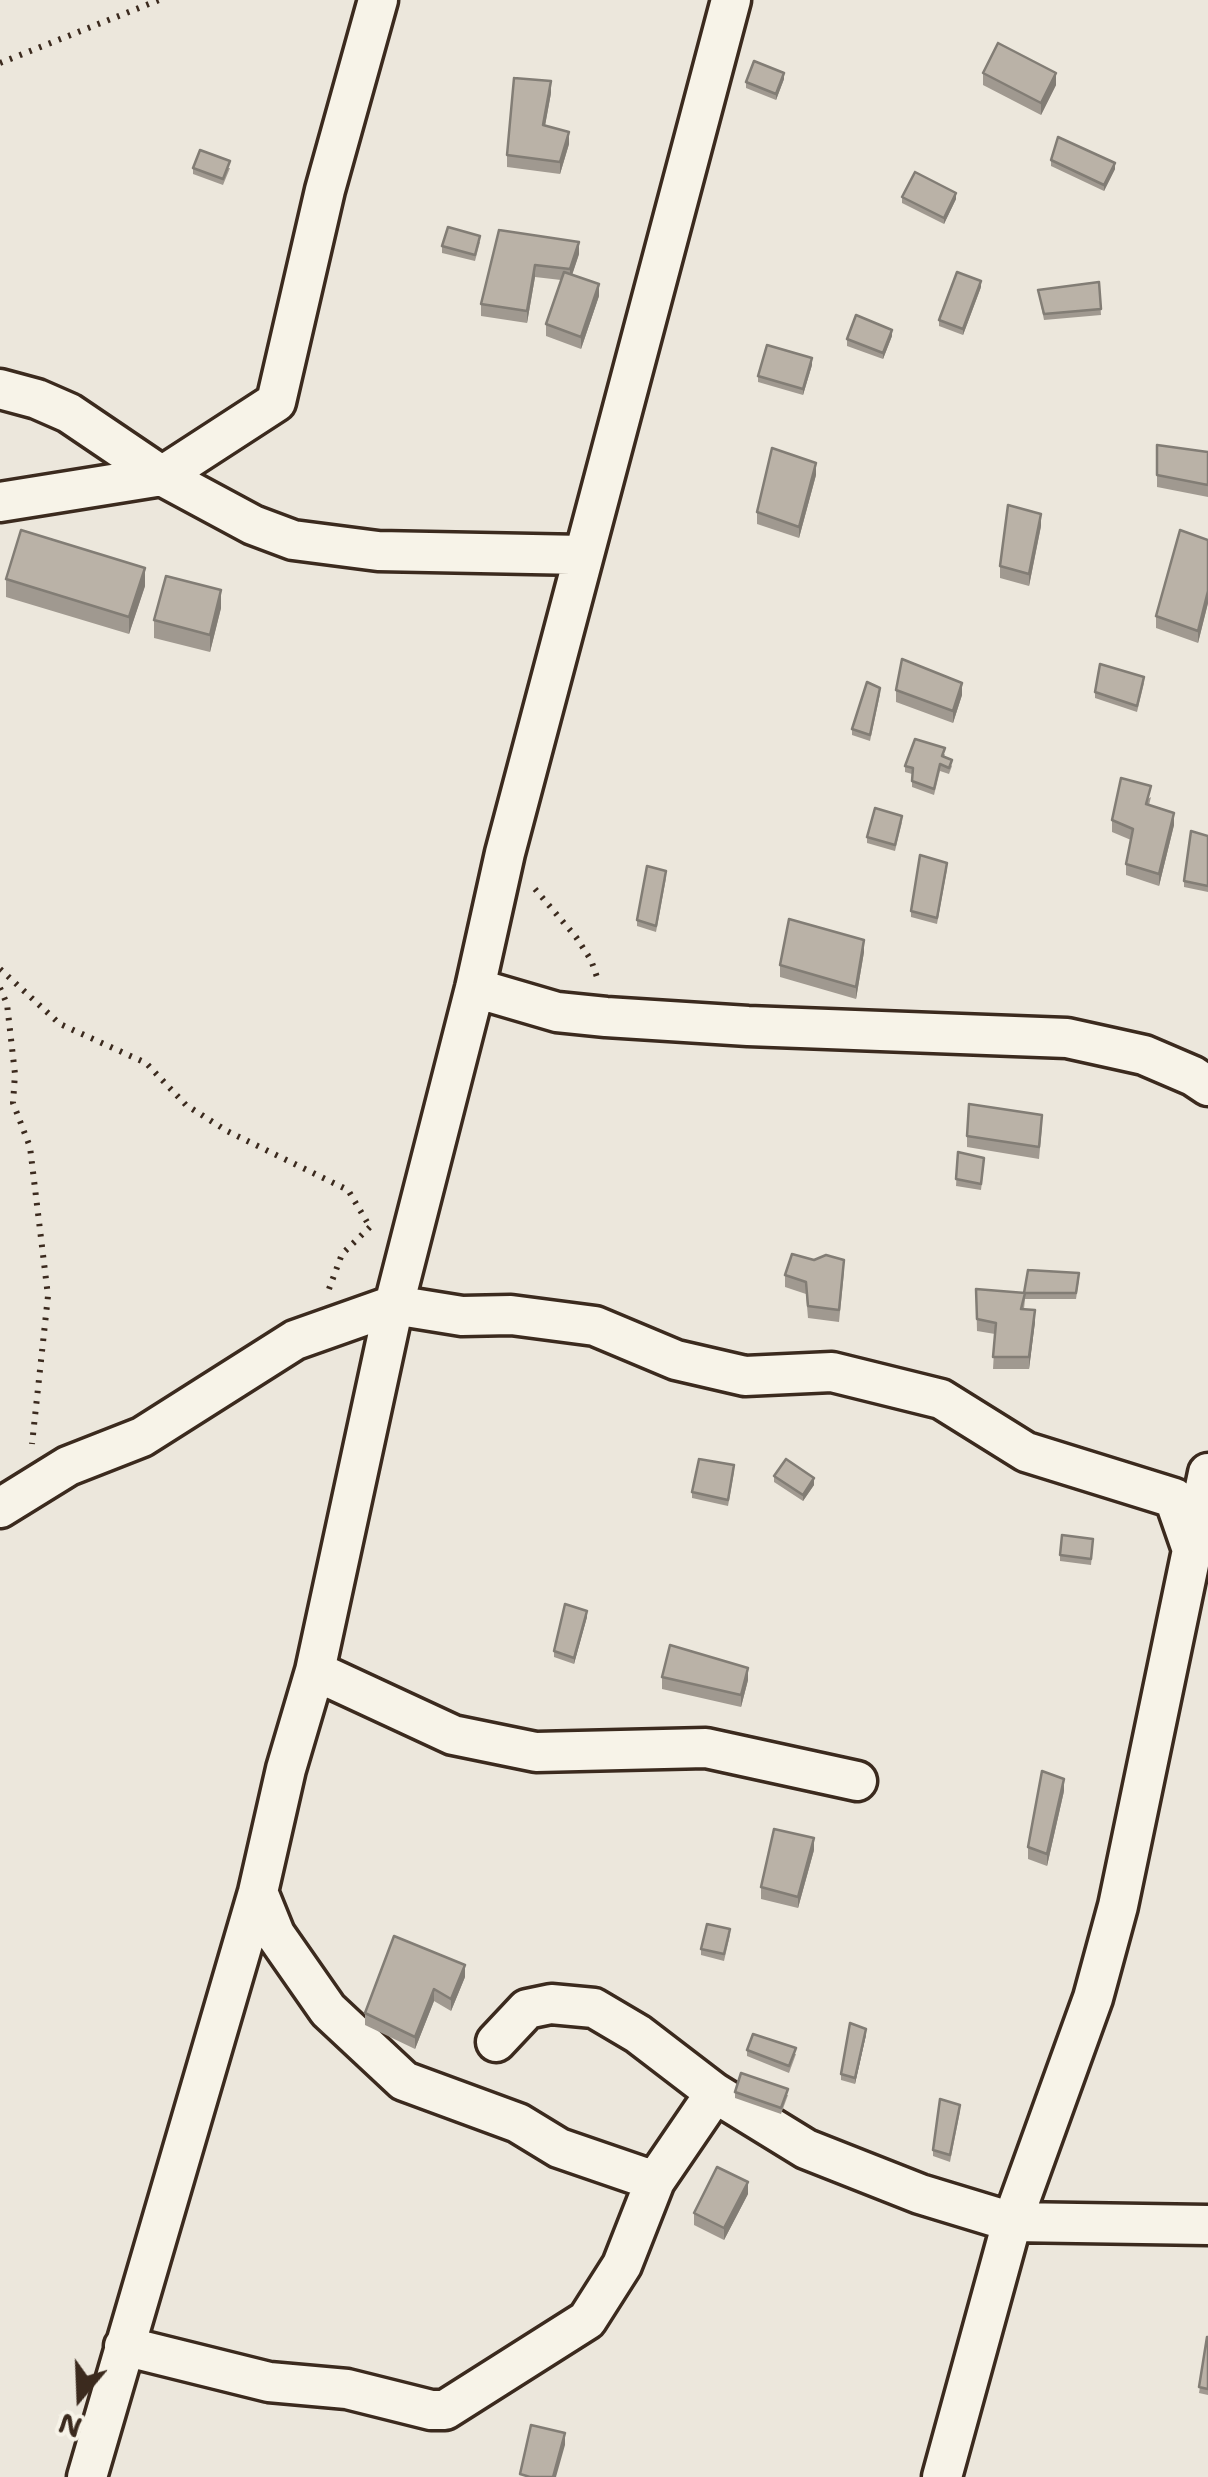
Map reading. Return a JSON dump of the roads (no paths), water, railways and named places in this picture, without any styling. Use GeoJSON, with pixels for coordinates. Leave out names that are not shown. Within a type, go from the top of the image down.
{"type":"FeatureCollection","features":[{"type":"Feature","properties":{"kind":"street"},"geometry":{"type":"LineString","coordinates":[[0,502],[162,476],[276,402],[325,190],[378,0]]}},
{"type":"Feature","properties":{"kind":"street"},"geometry":{"type":"LineString","coordinates":[[87,2477],[258,1892],[286,1769],[315,1670],[394,1305],[475,988],[505,853],[731,0]]}},
{"type":"Feature","properties":{"kind":"street"},"geometry":{"type":"LineString","coordinates":[[0,390],[37,399],[69,413],[162,476],[253,525],[294,540],[378,550],[583,555]]}},
{"type":"Feature","properties":{"kind":"street"},"geometry":{"type":"LineString","coordinates":[[475,988],[557,1012],[606,1018],[1068,1038],[1144,1055],[1208,1086]]}},
{"type":"Feature","properties":{"kind":"street"},"geometry":{"type":"LineString","coordinates":[[14,1499],[68,1466],[142,1437],[295,1340],[394,1305],[462,1316],[512,1315],[595,1326],[676,1360],[745,1376],[832,1372],[941,1399],[1026,1452],[1171,1497],[1191,1548]]}},
{"type":"Feature","properties":{"kind":"street"},"geometry":{"type":"LineString","coordinates":[[942,2477],[1012,2222],[1093,1998],[1108,1942],[1208,1473]]}},
{"type":"Feature","properties":{"kind":"street"},"geometry":{"type":"LineString","coordinates":[[315,1670],[454,1735],[536,1752],[706,1748],[856,1781]]}},
{"type":"Feature","properties":{"kind":"street"},"geometry":{"type":"LineString","coordinates":[[258,1892],[275,1934],[316,1995],[404,2081],[518,2123],[559,2148],[655,2181]]}},
{"type":"Feature","properties":{"kind":"street"},"geometry":{"type":"LineString","coordinates":[[496,2042],[527,2008],[551,2004],[594,2008],[638,2034],[715,2093],[806,2148],[920,2194],[1012,2222],[1208,2226]]}},
{"type":"Feature","properties":{"kind":"street"},"geometry":{"type":"LineString","coordinates":[[124,2346],[268,2382],[347,2389],[444,2410],[587,2320],[622,2265],[655,2181],[715,2093]]}}]}
